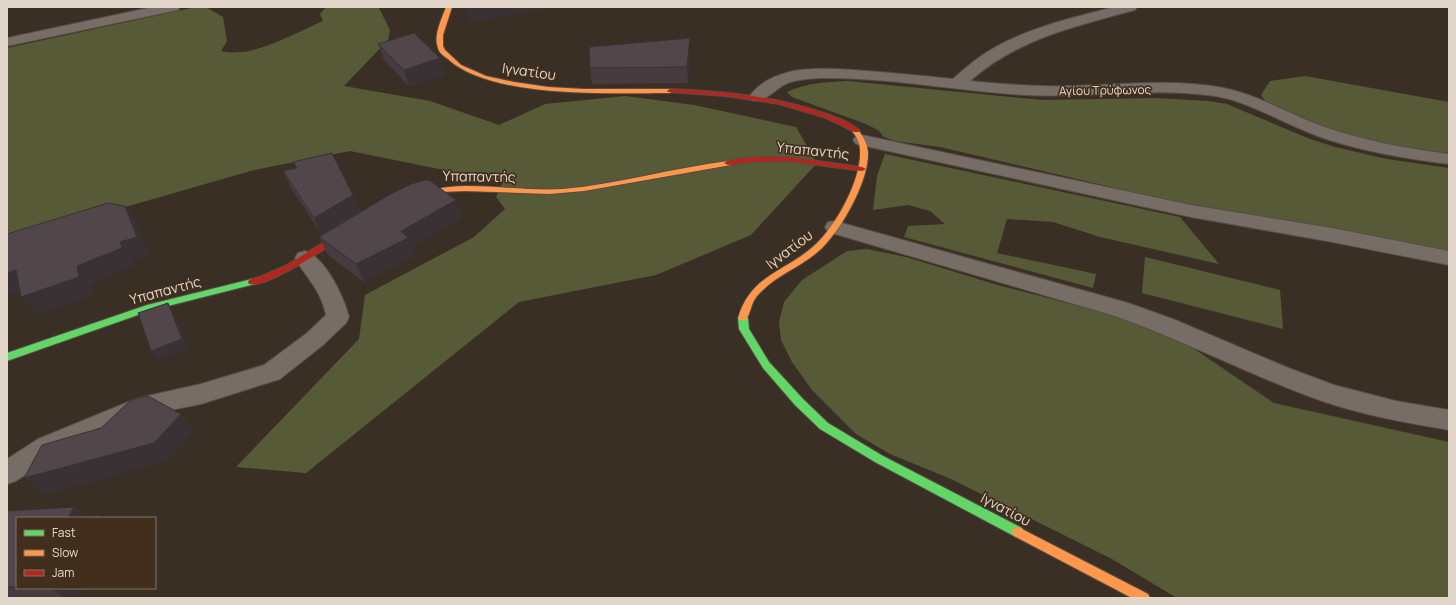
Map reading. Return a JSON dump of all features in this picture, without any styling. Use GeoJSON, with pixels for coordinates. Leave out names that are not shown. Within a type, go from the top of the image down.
{"type":"FeatureCollection","features":[{"type":"Feature","properties":{"kind":"street"},"geometry":{"type":"LineString","coordinates":[[7,42],[173,7]]}},
{"type":"Feature","properties":{"kind":"street","name":"Ιγνατίου"},"geometry":{"type":"LineString","coordinates":[[449,7],[440,42],[443,52],[461,67],[492,79],[523,86],[558,89],[701,92],[757,97],[838,121],[851,128],[862,140],[865,152],[862,169],[845,214],[835,227],[810,253],[760,288],[751,298],[743,315],[743,325],[754,349],[816,419],[840,437],[1144,598]]}},
{"type":"Feature","properties":{"kind":"street"},"geometry":{"type":"LineString","coordinates":[[958,83],[984,62],[1025,37],[1058,26],[1130,7]]}},
{"type":"Feature","properties":{"kind":"street","name":"Αγίου Τρύφωνος"},"geometry":{"type":"LineString","coordinates":[[757,97],[770,85],[780,80],[806,74],[863,75],[1043,90],[1162,88],[1222,93],[1250,102],[1315,130],[1348,140],[1386,149],[1449,159]]}},
{"type":"Feature","properties":{"kind":"street"},"geometry":{"type":"LineString","coordinates":[[862,140],[1191,211],[1332,235],[1449,258]]}},
{"type":"Feature","properties":{"kind":"street","name":"Υπαπαντής"},"geometry":{"type":"LineString","coordinates":[[403,200],[429,190],[462,187],[519,191],[564,191],[696,167],[778,159],[801,160],[862,169]]}},
{"type":"Feature","properties":{"kind":"street","name":"Υπαπαντής"},"geometry":{"type":"LineString","coordinates":[[7,357],[150,307],[267,278],[305,258],[354,227]]}},
{"type":"Feature","properties":{"kind":"street"},"geometry":{"type":"LineString","coordinates":[[835,227],[1120,309],[1165,325],[1278,374],[1331,394],[1396,411],[1449,420]]}},
{"type":"Feature","properties":{"kind":"street"},"geometry":{"type":"LineString","coordinates":[[7,473],[47,448],[146,405],[201,394],[272,372],[315,339],[338,317],[335,300],[327,285],[305,258]]}},
{"type":"Feature","properties":{"kind":"green space"},"geometry":{"type":"Polygon","coordinates":[[[196,7],[206,7],[223,17],[227,41],[221,51],[233,52],[246,51],[273,44],[323,21],[320,14],[326,7],[382,7],[379,8],[390,30],[388,40],[344,86],[430,101],[499,125],[545,104],[625,96],[694,105],[796,127],[817,163],[751,235],[656,275],[519,302],[306,473],[236,467],[359,339],[365,295],[474,237],[505,209],[496,197],[503,182],[350,151],[254,170],[7,241],[7,48],[196,7]]]}},
{"type":"Feature","properties":{"kind":"green space"},"geometry":{"type":"Polygon","coordinates":[[[1305,76],[1449,102],[1449,153],[1380,144],[1325,129],[1268,105],[1261,95],[1270,81],[1305,76]]]}},
{"type":"Feature","properties":{"kind":"green space"},"geometry":{"type":"Polygon","coordinates":[[[848,81],[1042,100],[1156,98],[1208,101],[1227,104],[1310,139],[1335,147],[1387,159],[1449,168],[1449,252],[1188,205],[940,147],[895,141],[884,137],[878,130],[866,124],[792,97],[787,92],[809,85],[848,81]]]}},
{"type":"Feature","properties":{"kind":"green space"},"geometry":{"type":"Polygon","coordinates":[[[885,154],[1180,217],[1219,264],[1100,237],[1053,222],[1007,219],[997,253],[1096,274],[1093,288],[904,237],[908,226],[945,224],[930,211],[908,205],[873,210],[877,176],[885,154]]]}},
{"type":"Feature","properties":{"kind":"green space"},"geometry":{"type":"Polygon","coordinates":[[[867,249],[906,257],[1001,286],[1124,319],[1193,348],[1274,403],[1449,442],[1449,598],[1177,598],[1112,559],[951,479],[890,454],[856,434],[812,390],[792,362],[781,340],[779,322],[784,302],[802,280],[847,251],[867,249]]]}},
{"type":"Feature","properties":{"kind":"green space"},"geometry":{"type":"Polygon","coordinates":[[[1145,257],[1280,290],[1283,329],[1142,293],[1145,257]]]}},
{"type":"Feature","properties":{"kind":"building"},"geometry":{"type":"Polygon","coordinates":[[[414,33],[440,58],[404,70],[378,44],[414,33]]]}},
{"type":"Feature","properties":{"kind":"building"},"geometry":{"type":"Polygon","coordinates":[[[690,38],[687,67],[590,68],[589,47],[690,38]]]}},
{"type":"Feature","properties":{"kind":"building"},"geometry":{"type":"Polygon","coordinates":[[[332,153],[353,195],[314,218],[283,171],[297,168],[293,162],[332,153]]]}},
{"type":"Feature","properties":{"kind":"building"},"geometry":{"type":"Polygon","coordinates":[[[429,180],[456,200],[401,231],[408,238],[356,264],[319,237],[389,195],[411,184],[429,180]]]}},
{"type":"Feature","properties":{"kind":"building"},"geometry":{"type":"Polygon","coordinates":[[[108,203],[125,206],[137,237],[120,242],[122,248],[77,266],[79,277],[21,297],[16,270],[7,273],[7,234],[108,203]]]}},
{"type":"Feature","properties":{"kind":"building"},"geometry":{"type":"Polygon","coordinates":[[[168,303],[182,339],[151,351],[138,313],[168,303]]]}},
{"type":"Feature","properties":{"kind":"building"},"geometry":{"type":"Polygon","coordinates":[[[148,396],[181,414],[154,443],[24,478],[42,445],[101,428],[130,401],[148,396]]]}},
{"type":"Feature","properties":{"kind":"building"},"geometry":{"type":"Polygon","coordinates":[[[74,507],[69,517],[16,517],[16,587],[7,587],[7,511],[74,507]]]}},
{"type":"Feature","properties":{"kind":"building"},"geometry":{"type":"Polygon","coordinates":[[[99,515],[98,517],[87,517],[99,515]]]}},
{"type":"Feature","properties":{"kind":"traffic: fast"},"geometry":{"type":"LineString","coordinates":[[7,357],[150,307],[252,282]]}},
{"type":"Feature","properties":{"kind":"traffic: fast"},"geometry":{"type":"LineString","coordinates":[[743,318],[744,329],[766,365],[799,402],[824,426],[879,459],[1018,532]]}},
{"type":"Feature","properties":{"kind":"traffic: slow"},"geometry":{"type":"LineString","coordinates":[[449,7],[441,29],[439,41],[442,51],[459,66],[484,77],[514,84],[548,89],[584,91],[670,91]]}},
{"type":"Feature","properties":{"kind":"traffic: slow"},"geometry":{"type":"LineString","coordinates":[[743,318],[746,305],[753,294],[773,277],[818,247],[832,231],[844,213],[857,184],[864,157],[862,141],[856,131]]}},
{"type":"Feature","properties":{"kind":"traffic: slow"},"geometry":{"type":"LineString","coordinates":[[412,196],[441,190],[465,188],[549,192],[584,189],[687,169],[728,163]]}},
{"type":"Feature","properties":{"kind":"traffic: slow"},"geometry":{"type":"LineString","coordinates":[[1018,532],[1144,598]]}},
{"type":"Feature","properties":{"kind":"traffic: jam"},"geometry":{"type":"LineString","coordinates":[[670,91],[707,92],[779,102],[831,118],[856,131]]}},
{"type":"Feature","properties":{"kind":"traffic: jam"},"geometry":{"type":"LineString","coordinates":[[728,163],[751,160],[788,159],[862,169]]}},
{"type":"Feature","properties":{"kind":"traffic: jam"},"geometry":{"type":"LineString","coordinates":[[252,282],[290,267],[348,230]]}}]}
